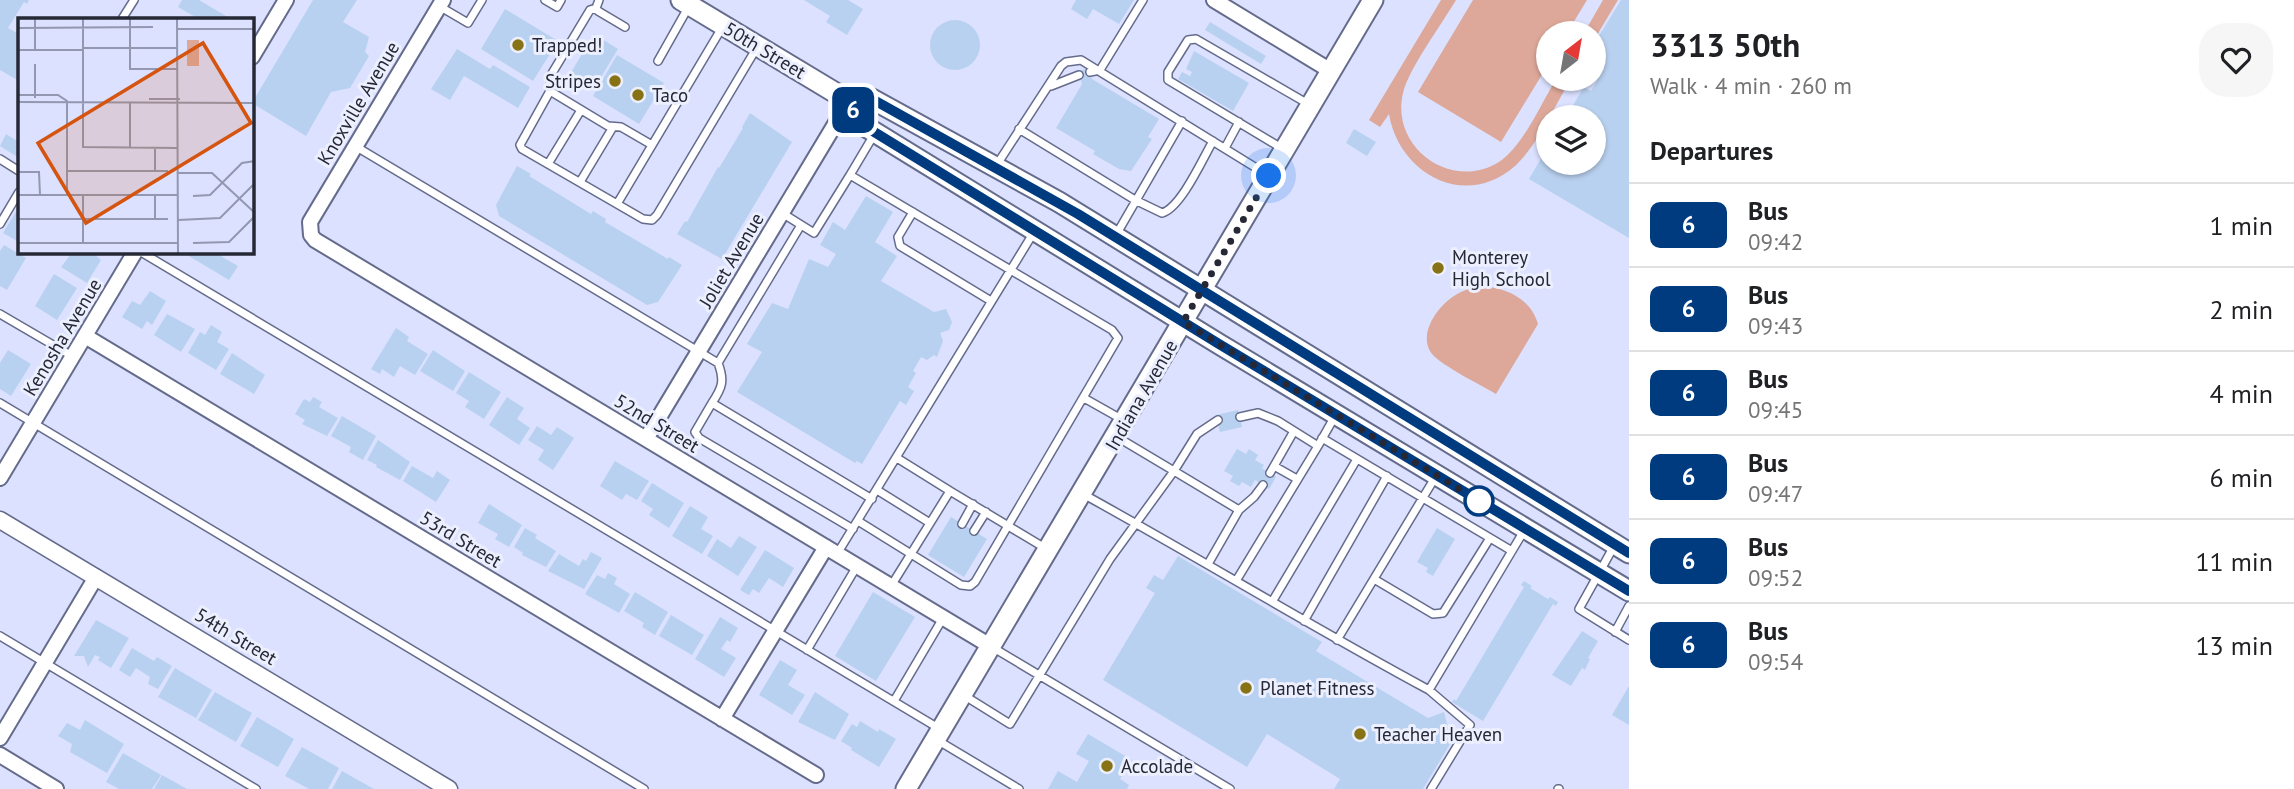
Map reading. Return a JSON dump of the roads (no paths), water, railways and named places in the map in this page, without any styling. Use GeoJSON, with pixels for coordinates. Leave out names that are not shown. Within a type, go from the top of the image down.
{"type":"FeatureCollection","features":[{"type":"Feature","properties":{"kind":"main road","name":"Indiana Avenue"},"geometry":{"type":"LineString","coordinates":[[906,789],[1373,0]]}},
{"type":"Feature","properties":{"kind":"main road","name":"50th Street"},"geometry":{"type":"LineString","coordinates":[[685,3],[849,101],[858,122],[1629,591]]}},
{"type":"Feature","properties":{"kind":"main road","name":"50th Street"},"geometry":{"type":"LineString","coordinates":[[849,101],[872,99],[1115,236],[1622,549]]}},
{"type":"Feature","properties":{"kind":"street"},"geometry":{"type":"LineString","coordinates":[[254,54],[286,0]]}},
{"type":"Feature","properties":{"kind":"street"},"geometry":{"type":"LineString","coordinates":[[1214,0],[1331,71]]}},
{"type":"Feature","properties":{"kind":"street","name":"Knoxville Avenue"},"geometry":{"type":"LineString","coordinates":[[309,228],[317,208],[441,3]]}},
{"type":"Feature","properties":{"kind":"street","name":"Joliet Avenue"},"geometry":{"type":"LineString","coordinates":[[646,439],[849,101]]}},
{"type":"Feature","properties":{"kind":"street","name":"52nd Street"},"geometry":{"type":"LineString","coordinates":[[309,228],[315,240],[328,249],[992,647]]}},
{"type":"Feature","properties":{"kind":"street","name":"Kenosha Avenue"},"geometry":{"type":"LineString","coordinates":[[0,478],[134,254]]}},
{"type":"Feature","properties":{"kind":"street","name":"53rd Street"},"geometry":{"type":"LineString","coordinates":[[85,336],[817,775]]}},
{"type":"Feature","properties":{"kind":"street","name":"54th Street"},"geometry":{"type":"LineString","coordinates":[[0,520],[449,789]]}},
{"type":"Feature","properties":{"kind":"street"},"geometry":{"type":"LineString","coordinates":[[722,719],[775,631],[832,550]]}},
{"type":"Feature","properties":{"kind":"street"},"geometry":{"type":"LineString","coordinates":[[0,737],[96,577]]}},
{"type":"Feature","properties":{"kind":"street"},"geometry":{"type":"LineString","coordinates":[[0,755],[56,789]]}},
{"type":"Feature","properties":{"kind":"lane"},"geometry":{"type":"LineString","coordinates":[[123,18],[134,0]]}},
{"type":"Feature","properties":{"kind":"lane"},"geometry":{"type":"LineString","coordinates":[[441,3],[468,23],[482,0]]}},
{"type":"Feature","properties":{"kind":"lane"},"geometry":{"type":"LineString","coordinates":[[545,0],[557,7],[561,0]]}},
{"type":"Feature","properties":{"kind":"lane"},"geometry":{"type":"LineString","coordinates":[[596,9],[599,0]]}},
{"type":"Feature","properties":{"kind":"lane"},"geometry":{"type":"LineString","coordinates":[[1090,72],[1100,70],[1143,0]]}},
{"type":"Feature","properties":{"kind":"lane"},"geometry":{"type":"LineString","coordinates":[[658,61],[685,3]]}},
{"type":"Feature","properties":{"kind":"lane"},"geometry":{"type":"LineString","coordinates":[[625,27],[596,9],[590,10],[551,75],[550,91],[520,145],[522,149],[643,219],[652,220],[657,215],[758,46]]}},
{"type":"Feature","properties":{"kind":"lane"},"geometry":{"type":"LineString","coordinates":[[617,204],[724,26]]}},
{"type":"Feature","properties":{"kind":"lane"},"geometry":{"type":"LineString","coordinates":[[1284,150],[1168,80],[1168,72],[1188,40],[1196,38],[1310,106]]}},
{"type":"Feature","properties":{"kind":"lane"},"geometry":{"type":"LineString","coordinates":[[995,167],[1061,66],[1066,62],[1082,60],[1269,176]]}},
{"type":"Feature","properties":{"kind":"lane"},"geometry":{"type":"LineString","coordinates":[[1048,87],[1079,75]]}},
{"type":"Feature","properties":{"kind":"lane"},"geometry":{"type":"LineString","coordinates":[[550,91],[608,126],[621,128],[652,145]]}},
{"type":"Feature","properties":{"kind":"lane"},"geometry":{"type":"LineString","coordinates":[[548,164],[581,110]]}},
{"type":"Feature","properties":{"kind":"lane"},"geometry":{"type":"LineString","coordinates":[[1115,236],[1182,121]]}},
{"type":"Feature","properties":{"kind":"lane"},"geometry":{"type":"LineString","coordinates":[[1225,148],[1239,122]]}},
{"type":"Feature","properties":{"kind":"lane"},"geometry":{"type":"LineString","coordinates":[[580,182],[613,127]]}},
{"type":"Feature","properties":{"kind":"lane"},"geometry":{"type":"LineString","coordinates":[[1019,129],[1157,212],[1167,212],[1178,201],[1213,141]]}},
{"type":"Feature","properties":{"kind":"lane"},"geometry":{"type":"LineString","coordinates":[[782,213],[814,233],[876,133]]}},
{"type":"Feature","properties":{"kind":"lane"},"geometry":{"type":"LineString","coordinates":[[355,146],[718,363],[723,386],[696,427],[695,432],[699,438],[853,529]]}},
{"type":"Feature","properties":{"kind":"lane"},"geometry":{"type":"LineString","coordinates":[[0,159],[18,170]]}},
{"type":"Feature","properties":{"kind":"lane"},"geometry":{"type":"LineString","coordinates":[[850,175],[1116,333],[1118,338],[1009,526],[970,586],[961,585],[937,565],[911,554],[858,521]]}},
{"type":"Feature","properties":{"kind":"lane"},"geometry":{"type":"LineString","coordinates":[[0,224],[18,194]]}},
{"type":"Feature","properties":{"kind":"lane"},"geometry":{"type":"LineString","coordinates":[[913,212],[898,237],[900,246],[991,301]]}},
{"type":"Feature","properties":{"kind":"lane"},"geometry":{"type":"LineString","coordinates":[[718,363],[802,225]]}},
{"type":"Feature","properties":{"kind":"lane"},"geometry":{"type":"LineString","coordinates":[[832,550],[853,529],[1035,231]]}},
{"type":"Feature","properties":{"kind":"lane"},"geometry":{"type":"LineString","coordinates":[[144,254],[894,701],[1019,789]]}},
{"type":"Feature","properties":{"kind":"lane"},"geometry":{"type":"LineString","coordinates":[[0,314],[73,356]]}},
{"type":"Feature","properties":{"kind":"lane"},"geometry":{"type":"LineString","coordinates":[[1084,398],[1174,471],[1239,510]]}},
{"type":"Feature","properties":{"kind":"lane"},"geometry":{"type":"LineString","coordinates":[[0,403],[644,789]]}},
{"type":"Feature","properties":{"kind":"lane"},"geometry":{"type":"LineString","coordinates":[[712,403],[872,499]]}},
{"type":"Feature","properties":{"kind":"lane"},"geometry":{"type":"LineString","coordinates":[[1240,417],[1258,413],[1318,446]]}},
{"type":"Feature","properties":{"kind":"lane"},"geometry":{"type":"LineString","coordinates":[[1236,580],[1336,415]]}},
{"type":"Feature","properties":{"kind":"lane"},"geometry":{"type":"LineString","coordinates":[[962,695],[1010,724],[1110,559],[1197,435],[1218,420]]}},
{"type":"Feature","properties":{"kind":"lane"},"geometry":{"type":"LineString","coordinates":[[1293,431],[1272,470],[1297,479]]}},
{"type":"Feature","properties":{"kind":"lane"},"geometry":{"type":"LineString","coordinates":[[1322,438],[1512,551]]}},
{"type":"Feature","properties":{"kind":"lane"},"geometry":{"type":"LineString","coordinates":[[897,458],[1049,550]]}},
{"type":"Feature","properties":{"kind":"lane"},"geometry":{"type":"LineString","coordinates":[[1272,602],[1357,459]]}},
{"type":"Feature","properties":{"kind":"lane"},"geometry":{"type":"LineString","coordinates":[[1337,640],[1437,475]]}},
{"type":"Feature","properties":{"kind":"lane"},"geometry":{"type":"LineString","coordinates":[[1304,621],[1387,477]]}},
{"type":"Feature","properties":{"kind":"lane"},"geometry":{"type":"LineString","coordinates":[[1208,564],[1239,510],[1263,485]]}},
{"type":"Feature","properties":{"kind":"lane"},"geometry":{"type":"LineString","coordinates":[[877,490],[930,523]]}},
{"type":"Feature","properties":{"kind":"lane"},"geometry":{"type":"LineString","coordinates":[[891,586],[950,491]]}},
{"type":"Feature","properties":{"kind":"lane"},"geometry":{"type":"LineString","coordinates":[[1083,494],[1429,690],[1470,725],[1431,789]]}},
{"type":"Feature","properties":{"kind":"lane"},"geometry":{"type":"LineString","coordinates":[[962,524],[973,505]]}},
{"type":"Feature","properties":{"kind":"lane"},"geometry":{"type":"LineString","coordinates":[[974,531],[986,512]]}},
{"type":"Feature","properties":{"kind":"lane"},"geometry":{"type":"LineString","coordinates":[[1429,690],[1526,529]]}},
{"type":"Feature","properties":{"kind":"lane"},"geometry":{"type":"LineString","coordinates":[[1374,579],[1433,614],[1443,614],[1490,538]]}},
{"type":"Feature","properties":{"kind":"lane"},"geometry":{"type":"LineString","coordinates":[[1622,549],[1598,572],[1578,609],[1629,640]]}},
{"type":"Feature","properties":{"kind":"lane"},"geometry":{"type":"LineString","coordinates":[[807,650],[857,565]]}},
{"type":"Feature","properties":{"kind":"lane"},"geometry":{"type":"LineString","coordinates":[[1615,632],[1629,606]]}},
{"type":"Feature","properties":{"kind":"lane"},"geometry":{"type":"LineString","coordinates":[[894,701],[943,618]]}},
{"type":"Feature","properties":{"kind":"lane"},"geometry":{"type":"LineString","coordinates":[[0,636],[256,789]]}},
{"type":"Feature","properties":{"kind":"lane"},"geometry":{"type":"LineString","coordinates":[[992,647],[1230,789]]}},
{"type":"Feature","properties":{"kind":"place","name":"Trapped!"},"geometry":{"type":"Point","coordinates":[518,45]}},
{"type":"Feature","properties":{"kind":"place","name":"Stripes"},"geometry":{"type":"Point","coordinates":[615,81]}},
{"type":"Feature","properties":{"kind":"place","name":"Taco"},"geometry":{"type":"Point","coordinates":[638,95]}},
{"type":"Feature","properties":{"kind":"place","name":"Monterey High School"},"geometry":{"type":"Point","coordinates":[1438,268]}},
{"type":"Feature","properties":{"kind":"place","name":"Planet Fitness"},"geometry":{"type":"Point","coordinates":[1246,688]}},
{"type":"Feature","properties":{"kind":"place","name":"Teacher Heaven"},"geometry":{"type":"Point","coordinates":[1360,734]}},
{"type":"Feature","properties":{"kind":"place","name":"Accolade"},"geometry":{"type":"Point","coordinates":[1107,766]}}]}
